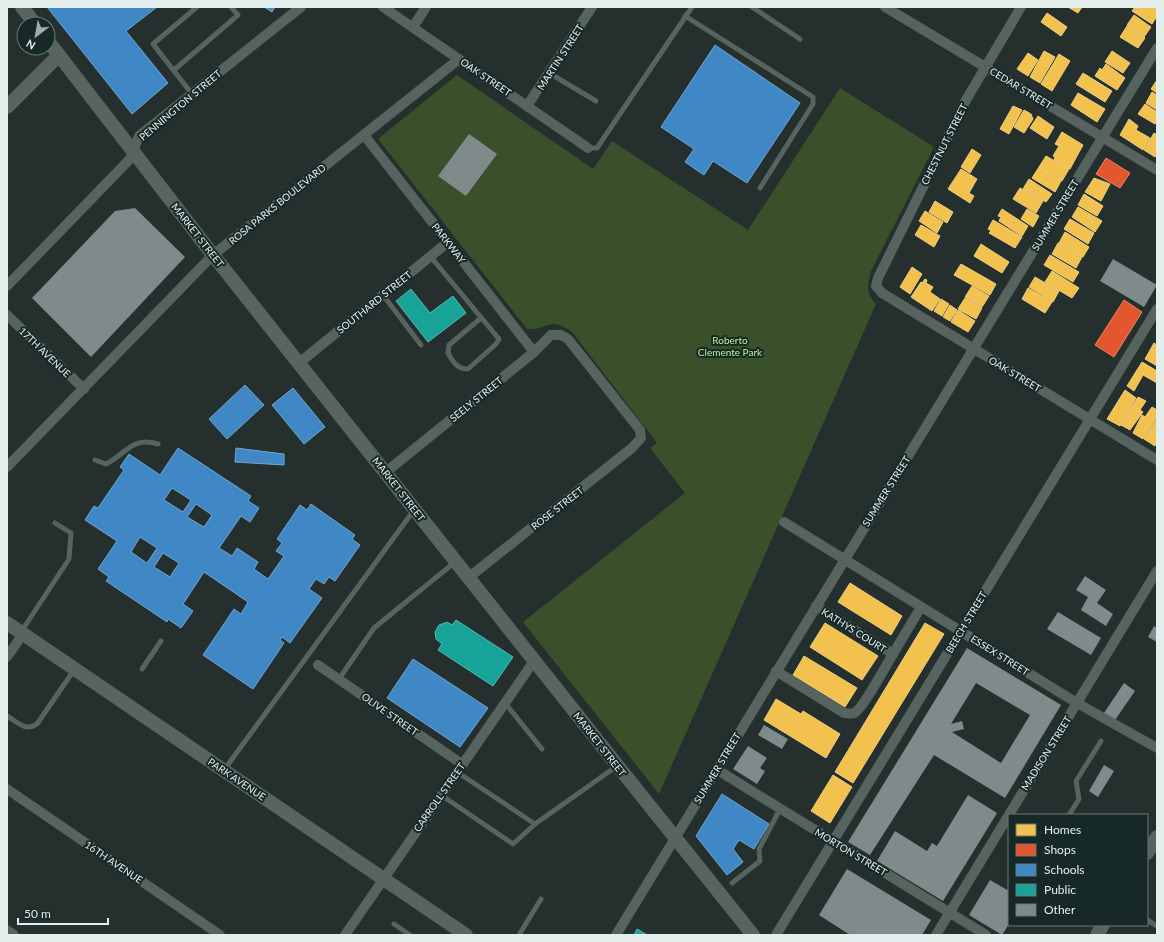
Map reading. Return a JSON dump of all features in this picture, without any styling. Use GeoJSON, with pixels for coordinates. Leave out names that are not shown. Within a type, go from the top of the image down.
{"type":"FeatureCollection","features":[{"type":"Feature","properties":{"kind":"main road"},"geometry":{"type":"LineString","coordinates":[[22,7],[29,16]]}},
{"type":"Feature","properties":{"kind":"main road","name":"MARKET STREET"},"geometry":{"type":"LineString","coordinates":[[56,51],[133,153],[386,472],[468,578],[754,935]]}},
{"type":"Feature","properties":{"kind":"main road"},"geometry":{"type":"LineString","coordinates":[[7,107],[59,55]]}},
{"type":"Feature","properties":{"kind":"main road","name":"PARK AVENUE"},"geometry":{"type":"LineString","coordinates":[[7,623],[458,931]]}},
{"type":"Feature","properties":{"kind":"main road"},"geometry":{"type":"LineString","coordinates":[[1148,851],[1157,837]]}},
{"type":"Feature","properties":{"kind":"main road"},"geometry":{"type":"LineString","coordinates":[[1097,935],[1102,926]]}},
{"type":"Feature","properties":{"kind":"street","name":"PENNINGTON STREET"},"geometry":{"type":"LineString","coordinates":[[7,286],[130,159],[139,136],[301,7]]}},
{"type":"Feature","properties":{"kind":"street","name":"OAK STREET"},"geometry":{"type":"LineString","coordinates":[[383,7],[413,26],[588,148]]}},
{"type":"Feature","properties":{"kind":"street"},"geometry":{"type":"LineString","coordinates":[[413,26],[426,7]]}},
{"type":"Feature","properties":{"kind":"street","name":"MARTIN STREET"},"geometry":{"type":"LineString","coordinates":[[527,106],[592,7]]}},
{"type":"Feature","properties":{"kind":"street","name":"CEDAR STREET"},"geometry":{"type":"LineString","coordinates":[[885,7],[1157,170]]}},
{"type":"Feature","properties":{"kind":"street","name":"CHESTNUT STREET"},"geometry":{"type":"LineString","coordinates":[[877,285],[878,278],[946,138],[985,67],[1021,7]]}},
{"type":"Feature","properties":{"kind":"street","name":"SUMMER STREET"},"geometry":{"type":"LineString","coordinates":[[616,935],[674,837],[1157,48]]}},
{"type":"Feature","properties":{"kind":"street","name":"ROSA PARKS BOULEVARD"},"geometry":{"type":"LineString","coordinates":[[7,467],[213,255],[459,59]]}},
{"type":"Feature","properties":{"kind":"street","name":"PARKWAY"},"geometry":{"type":"LineString","coordinates":[[364,135],[534,352]]}},
{"type":"Feature","properties":{"kind":"street","name":"SOUTHARD STREET"},"geometry":{"type":"LineString","coordinates":[[299,363],[448,242]]}},
{"type":"Feature","properties":{"kind":"street","name":"OAK STREET"},"geometry":{"type":"LineString","coordinates":[[877,285],[882,293],[1157,460]]}},
{"type":"Feature","properties":{"kind":"street","name":"BEECH STREET"},"geometry":{"type":"LineString","coordinates":[[776,935],[1157,309]]}},
{"type":"Feature","properties":{"kind":"street","name":"17TH AVENUE"},"geometry":{"type":"LineString","coordinates":[[7,315],[84,389]]}},
{"type":"Feature","properties":{"kind":"street","name":"SEELY STREET"},"geometry":{"type":"LineString","coordinates":[[386,472],[534,352],[551,335],[561,335],[568,339],[642,434]]}},
{"type":"Feature","properties":{"kind":"street","name":"ROSE STREET"},"geometry":{"type":"LineString","coordinates":[[468,578],[632,448],[641,438],[642,434]]}},
{"type":"Feature","properties":{"kind":"street","name":"ESSEX STREET"},"geometry":{"type":"LineString","coordinates":[[784,522],[1078,703],[1157,748]]}},
{"type":"Feature","properties":{"kind":"street","name":"MADISON STREET"},"geometry":{"type":"LineString","coordinates":[[1010,814],[1157,572]]}},
{"type":"Feature","properties":{"kind":"street","name":"KATHYS COURT"},"geometry":{"type":"LineString","coordinates":[[816,606],[893,654]]}},
{"type":"Feature","properties":{"kind":"street","name":"KATHYS COURT"},"geometry":{"type":"LineString","coordinates":[[776,671],[844,713],[852,714],[858,710],[921,607]]}},
{"type":"Feature","properties":{"kind":"street"},"geometry":{"type":"LineString","coordinates":[[7,657],[22,633]]}},
{"type":"Feature","properties":{"kind":"street","name":"CARROLL STREET"},"geometry":{"type":"LineString","coordinates":[[346,935],[534,661]]}},
{"type":"Feature","properties":{"kind":"street","name":"OLIVE STREET"},"geometry":{"type":"LineString","coordinates":[[318,665],[460,768]]}},
{"type":"Feature","properties":{"kind":"street","name":"MORTON STREET"},"geometry":{"type":"LineString","coordinates":[[716,769],[986,935]]}},
{"type":"Feature","properties":{"kind":"street","name":"16TH AVENUE"},"geometry":{"type":"LineString","coordinates":[[7,789],[220,935]]}},
{"type":"Feature","properties":{"kind":"street","name":"MADISON STREET"},"geometry":{"type":"LineString","coordinates":[[936,935],[1008,817]]}},
{"type":"Feature","properties":{"kind":"street"},"geometry":{"type":"LineString","coordinates":[[7,930],[14,935]]}},
{"type":"Feature","properties":{"kind":"lane"},"geometry":{"type":"LineString","coordinates":[[192,94],[153,44],[197,7]]}},
{"type":"Feature","properties":{"kind":"lane"},"geometry":{"type":"LineString","coordinates":[[174,70],[238,15],[231,7]]}},
{"type":"Feature","properties":{"kind":"lane"},"geometry":{"type":"LineString","coordinates":[[588,148],[597,148],[692,7]]}},
{"type":"Feature","properties":{"kind":"lane"},"geometry":{"type":"LineString","coordinates":[[752,7],[800,39]]}},
{"type":"Feature","properties":{"kind":"lane"},"geometry":{"type":"LineString","coordinates":[[685,16],[813,97],[813,104],[760,188]]}},
{"type":"Feature","properties":{"kind":"lane"},"geometry":{"type":"LineString","coordinates":[[549,73],[596,102]]}},
{"type":"Feature","properties":{"kind":"lane"},"geometry":{"type":"LineString","coordinates":[[430,256],[499,339],[496,344],[468,369],[462,369],[456,366],[448,353],[449,345],[481,318]]}},
{"type":"Feature","properties":{"kind":"lane"},"geometry":{"type":"LineString","coordinates":[[383,295],[421,345]]}},
{"type":"Feature","properties":{"kind":"lane"},"geometry":{"type":"LineString","coordinates":[[95,460],[106,464],[132,445],[149,441],[158,444]]}},
{"type":"Feature","properties":{"kind":"lane"},"geometry":{"type":"LineString","coordinates":[[224,770],[414,509]]}},
{"type":"Feature","properties":{"kind":"lane"},"geometry":{"type":"LineString","coordinates":[[22,633],[69,559],[71,533],[55,523]]}},
{"type":"Feature","properties":{"kind":"lane"},"geometry":{"type":"LineString","coordinates":[[339,679],[374,628],[456,562]]}},
{"type":"Feature","properties":{"kind":"lane"},"geometry":{"type":"LineString","coordinates":[[142,670],[161,641]]}},
{"type":"Feature","properties":{"kind":"lane"},"geometry":{"type":"LineString","coordinates":[[7,716],[28,728],[33,727],[37,724],[75,669]]}},
{"type":"Feature","properties":{"kind":"lane"},"geometry":{"type":"LineString","coordinates":[[504,703],[542,749]]}},
{"type":"Feature","properties":{"kind":"lane"},"geometry":{"type":"LineString","coordinates":[[1071,814],[1079,800],[1076,782],[1101,741]]}},
{"type":"Feature","properties":{"kind":"lane"},"geometry":{"type":"LineString","coordinates":[[441,795],[513,844],[534,824],[617,765]]}},
{"type":"Feature","properties":{"kind":"lane"},"geometry":{"type":"LineString","coordinates":[[460,768],[534,824]]}},
{"type":"Feature","properties":{"kind":"lane"},"geometry":{"type":"LineString","coordinates":[[732,883],[760,861],[759,849],[780,809]]}},
{"type":"Feature","properties":{"kind":"lane"},"geometry":{"type":"LineString","coordinates":[[519,935],[541,899]]}},
{"type":"Feature","properties":{"kind":"lane"},"geometry":{"type":"LineString","coordinates":[[1148,921],[1157,926]]}},
{"type":"Feature","properties":{"kind":"lane"},"geometry":{"type":"LineString","coordinates":[[394,924],[410,935]]}},
{"type":"Feature","properties":{"kind":"green space","name":"Roberto Clemente Park"},"geometry":{"type":"Polygon","coordinates":[[[457,75],[593,169],[612,141],[748,230],[840,88],[934,147],[871,271],[868,289],[870,296],[876,304],[659,794],[523,622],[685,493],[650,448],[657,443],[573,333],[559,325],[554,324],[541,328],[527,329],[378,139],[457,75]]]}},
{"type":"Feature","properties":{"kind":"building: Homes"},"geometry":{"type":"Polygon","coordinates":[[[1068,7],[1082,7],[1078,13],[1068,7]]]}},
{"type":"Feature","properties":{"kind":"building: Homes"},"geometry":{"type":"Polygon","coordinates":[[[1135,7],[1157,7],[1157,16],[1152,24],[1132,11],[1135,7]]]}},
{"type":"Feature","properties":{"kind":"building: Homes"},"geometry":{"type":"Polygon","coordinates":[[[1047,13],[1067,27],[1061,36],[1041,22],[1047,13]]]}},
{"type":"Feature","properties":{"kind":"building: Homes"},"geometry":{"type":"Polygon","coordinates":[[[1134,15],[1151,27],[1144,37],[1127,25],[1134,15]]]}},
{"type":"Feature","properties":{"kind":"building: Homes"},"geometry":{"type":"Polygon","coordinates":[[[1127,26],[1145,38],[1138,48],[1120,37],[1127,26]]]}},
{"type":"Feature","properties":{"kind":"building: Homes"},"geometry":{"type":"Polygon","coordinates":[[[1044,51],[1055,57],[1040,83],[1030,77],[1044,51]]]}},
{"type":"Feature","properties":{"kind":"building: Homes"},"geometry":{"type":"Polygon","coordinates":[[[1112,51],[1130,63],[1123,73],[1105,62],[1112,51]]]}},
{"type":"Feature","properties":{"kind":"building: Homes"},"geometry":{"type":"Polygon","coordinates":[[[1028,53],[1038,60],[1028,76],[1017,69],[1028,53]]]}},
{"type":"Feature","properties":{"kind":"building: Homes"},"geometry":{"type":"Polygon","coordinates":[[[1059,54],[1070,61],[1052,91],[1041,84],[1059,54]]]}},
{"type":"Feature","properties":{"kind":"building: Homes"},"geometry":{"type":"Polygon","coordinates":[[[1106,64],[1125,78],[1117,90],[1095,76],[1100,68],[1102,70],[1106,64]]]}},
{"type":"Feature","properties":{"kind":"building: Homes"},"geometry":{"type":"Polygon","coordinates":[[[1083,73],[1112,91],[1105,102],[1076,84],[1083,73]]]}},
{"type":"Feature","properties":{"kind":"building: Homes"},"geometry":{"type":"Polygon","coordinates":[[[1157,80],[1157,93],[1151,89],[1157,80]]]}},
{"type":"Feature","properties":{"kind":"building: Homes"},"geometry":{"type":"Polygon","coordinates":[[[1152,92],[1157,95],[1157,110],[1146,103],[1152,92]]]}},
{"type":"Feature","properties":{"kind":"building: Homes"},"geometry":{"type":"Polygon","coordinates":[[[1078,93],[1105,109],[1097,122],[1071,105],[1078,93]]]}},
{"type":"Feature","properties":{"kind":"building: Homes"},"geometry":{"type":"Polygon","coordinates":[[[1145,104],[1157,112],[1157,121],[1155,124],[1138,114],[1145,104]]]}},
{"type":"Feature","properties":{"kind":"building: Homes"},"geometry":{"type":"Polygon","coordinates":[[[1013,106],[1022,110],[1009,134],[1000,129],[1013,106]]]}},
{"type":"Feature","properties":{"kind":"building: Homes"},"geometry":{"type":"Polygon","coordinates":[[[1024,110],[1031,114],[1033,119],[1024,133],[1014,127],[1024,110]]]}},
{"type":"Feature","properties":{"kind":"building: Homes"},"geometry":{"type":"Polygon","coordinates":[[[1038,116],[1054,127],[1047,139],[1030,128],[1038,116]]]}},
{"type":"Feature","properties":{"kind":"building: Homes"},"geometry":{"type":"Polygon","coordinates":[[[1129,119],[1138,126],[1136,130],[1150,138],[1143,150],[1120,135],[1129,119]]]}},
{"type":"Feature","properties":{"kind":"building: Homes"},"geometry":{"type":"Polygon","coordinates":[[[1062,132],[1083,145],[1070,169],[1054,160],[1055,157],[1053,156],[1059,146],[1055,144],[1062,132]]]}},
{"type":"Feature","properties":{"kind":"building: Homes"},"geometry":{"type":"Polygon","coordinates":[[[1154,133],[1157,135],[1157,153],[1155,157],[1144,150],[1154,133]]]}},
{"type":"Feature","properties":{"kind":"building: Homes"},"geometry":{"type":"Polygon","coordinates":[[[972,149],[981,155],[970,173],[961,167],[972,149]]]}},
{"type":"Feature","properties":{"kind":"building: Homes"},"geometry":{"type":"Polygon","coordinates":[[[1046,156],[1069,169],[1062,181],[1039,167],[1046,156]]]}},
{"type":"Feature","properties":{"kind":"building: Homes"},"geometry":{"type":"Polygon","coordinates":[[[1039,167],[1061,181],[1055,192],[1032,178],[1039,167]]]}},
{"type":"Feature","properties":{"kind":"building: Homes"},"geometry":{"type":"Polygon","coordinates":[[[961,169],[977,179],[969,193],[974,196],[970,203],[948,189],[961,169]]]}},
{"type":"Feature","properties":{"kind":"building: Homes"},"geometry":{"type":"Polygon","coordinates":[[[1094,178],[1110,184],[1101,201],[1085,192],[1094,178]]]}},
{"type":"Feature","properties":{"kind":"building: Homes"},"geometry":{"type":"Polygon","coordinates":[[[1029,179],[1052,194],[1046,202],[1023,189],[1029,179]]]}},
{"type":"Feature","properties":{"kind":"building: Homes"},"geometry":{"type":"Polygon","coordinates":[[[1020,188],[1043,201],[1036,213],[1013,199],[1020,188]]]}},
{"type":"Feature","properties":{"kind":"building: Homes"},"geometry":{"type":"Polygon","coordinates":[[[1084,194],[1103,206],[1097,216],[1078,205],[1084,194]]]}},
{"type":"Feature","properties":{"kind":"building: Homes"},"geometry":{"type":"Polygon","coordinates":[[[935,201],[953,212],[947,223],[929,212],[935,201]]]}},
{"type":"Feature","properties":{"kind":"building: Homes"},"geometry":{"type":"Polygon","coordinates":[[[1078,207],[1102,221],[1095,232],[1072,217],[1078,207]]]}},
{"type":"Feature","properties":{"kind":"building: Homes"},"geometry":{"type":"Polygon","coordinates":[[[1002,209],[1028,226],[1022,236],[999,221],[1001,217],[998,216],[1002,209]]]}},
{"type":"Feature","properties":{"kind":"building: Homes"},"geometry":{"type":"Polygon","coordinates":[[[1027,209],[1039,216],[1033,227],[1021,219],[1027,209]]]}},
{"type":"Feature","properties":{"kind":"building: Homes"},"geometry":{"type":"Polygon","coordinates":[[[925,211],[943,222],[937,233],[919,221],[925,211]]]}},
{"type":"Feature","properties":{"kind":"building: Homes"},"geometry":{"type":"Polygon","coordinates":[[[1070,219],[1094,233],[1088,244],[1064,229],[1070,219]]]}},
{"type":"Feature","properties":{"kind":"building: Homes"},"geometry":{"type":"Polygon","coordinates":[[[993,220],[1022,237],[1015,248],[989,233],[991,231],[988,229],[993,220]]]}},
{"type":"Feature","properties":{"kind":"building: Homes"},"geometry":{"type":"Polygon","coordinates":[[[921,225],[940,236],[934,247],[915,235],[921,225]]]}},
{"type":"Feature","properties":{"kind":"building: Homes"},"geometry":{"type":"Polygon","coordinates":[[[1065,232],[1089,247],[1083,257],[1059,243],[1065,232]]]}},
{"type":"Feature","properties":{"kind":"building: Homes"},"geometry":{"type":"Polygon","coordinates":[[[1058,243],[1082,257],[1076,268],[1052,254],[1058,243]]]}},
{"type":"Feature","properties":{"kind":"building: Homes"},"geometry":{"type":"Polygon","coordinates":[[[981,244],[1009,262],[1002,273],[974,256],[981,244]]]}},
{"type":"Feature","properties":{"kind":"building: Homes"},"geometry":{"type":"Polygon","coordinates":[[[1050,255],[1079,272],[1073,282],[1044,265],[1050,255]]]}},
{"type":"Feature","properties":{"kind":"building: Homes"},"geometry":{"type":"Polygon","coordinates":[[[961,264],[996,284],[990,295],[954,275],[961,264]]]}},
{"type":"Feature","properties":{"kind":"building: Homes"},"geometry":{"type":"Polygon","coordinates":[[[912,267],[922,274],[910,294],[900,287],[912,267]]]}},
{"type":"Feature","properties":{"kind":"building: Homes"},"geometry":{"type":"Polygon","coordinates":[[[1052,271],[1079,288],[1072,298],[1045,282],[1052,271]]]}},
{"type":"Feature","properties":{"kind":"building: Homes"},"geometry":{"type":"Polygon","coordinates":[[[1035,277],[1059,291],[1053,302],[1029,287],[1035,277]]]}},
{"type":"Feature","properties":{"kind":"building: Homes"},"geometry":{"type":"Polygon","coordinates":[[[925,279],[927,280],[926,283],[933,287],[930,292],[940,299],[932,311],[911,297],[921,282],[922,283],[925,279]]]}},
{"type":"Feature","properties":{"kind":"building: Homes"},"geometry":{"type":"Polygon","coordinates":[[[972,286],[989,296],[982,307],[965,297],[972,286]]]}},
{"type":"Feature","properties":{"kind":"building: Homes"},"geometry":{"type":"Polygon","coordinates":[[[1028,288],[1052,302],[1045,313],[1022,299],[1028,288]]]}},
{"type":"Feature","properties":{"kind":"building: Homes"},"geometry":{"type":"Polygon","coordinates":[[[965,298],[982,308],[976,319],[958,309],[965,298]]]}},
{"type":"Feature","properties":{"kind":"building: Homes"},"geometry":{"type":"Polygon","coordinates":[[[941,299],[949,304],[942,316],[934,311],[941,299]]]}},
{"type":"Feature","properties":{"kind":"building: Homes"},"geometry":{"type":"Polygon","coordinates":[[[950,305],[957,310],[950,321],[943,317],[950,305]]]}},
{"type":"Feature","properties":{"kind":"building: Homes"},"geometry":{"type":"Polygon","coordinates":[[[958,310],[975,321],[968,332],[951,322],[958,310]]]}},
{"type":"Feature","properties":{"kind":"building: Homes"},"geometry":{"type":"Polygon","coordinates":[[[1154,343],[1157,345],[1157,366],[1145,359],[1154,343]]]}},
{"type":"Feature","properties":{"kind":"building: Homes"},"geometry":{"type":"Polygon","coordinates":[[[1142,362],[1157,371],[1157,383],[1143,375],[1134,391],[1127,386],[1142,362]]]}},
{"type":"Feature","properties":{"kind":"building: Homes"},"geometry":{"type":"Polygon","coordinates":[[[1125,390],[1136,398],[1120,426],[1107,419],[1125,390]]]}},
{"type":"Feature","properties":{"kind":"building: Homes"},"geometry":{"type":"Polygon","coordinates":[[[1138,397],[1146,401],[1140,410],[1143,412],[1130,430],[1121,425],[1138,397]]]}},
{"type":"Feature","properties":{"kind":"building: Homes"},"geometry":{"type":"Polygon","coordinates":[[[1152,407],[1157,410],[1157,417],[1143,439],[1133,433],[1142,415],[1145,417],[1152,407]]]}},
{"type":"Feature","properties":{"kind":"building: Homes"},"geometry":{"type":"Polygon","coordinates":[[[1157,419],[1157,442],[1155,446],[1144,439],[1157,419]]]}},
{"type":"Feature","properties":{"kind":"building: Homes"},"geometry":{"type":"Polygon","coordinates":[[[850,583],[902,616],[891,635],[838,602],[850,583]]]}},
{"type":"Feature","properties":{"kind":"building: Homes"},"geometry":{"type":"Polygon","coordinates":[[[825,623],[878,656],[862,680],[810,647],[825,623]]]}},
{"type":"Feature","properties":{"kind":"building: Homes"},"geometry":{"type":"Polygon","coordinates":[[[925,623],[944,634],[853,783],[835,772],[925,623]]]}},
{"type":"Feature","properties":{"kind":"building: Homes"},"geometry":{"type":"Polygon","coordinates":[[[804,656],[857,688],[845,707],[793,675],[804,656]]]}},
{"type":"Feature","properties":{"kind":"building: Homes"},"geometry":{"type":"Polygon","coordinates":[[[776,699],[801,714],[803,711],[840,734],[826,758],[764,720],[776,699]]]}},
{"type":"Feature","properties":{"kind":"building: Homes"},"geometry":{"type":"Polygon","coordinates":[[[833,775],[852,787],[830,823],[811,811],[833,775]]]}},
{"type":"Feature","properties":{"kind":"building: Shops"},"geometry":{"type":"Polygon","coordinates":[[[1106,158],[1130,173],[1120,188],[1096,174],[1106,158]]]}},
{"type":"Feature","properties":{"kind":"building: Shops"},"geometry":{"type":"Polygon","coordinates":[[[1124,300],[1142,312],[1114,357],[1095,345],[1124,300]]]}},
{"type":"Feature","properties":{"kind":"building: Schools"},"geometry":{"type":"Polygon","coordinates":[[[47,7],[157,7],[126,31],[168,83],[132,114],[56,18],[56,16],[54,16],[47,7]]]}},
{"type":"Feature","properties":{"kind":"building: Schools"},"geometry":{"type":"Polygon","coordinates":[[[264,7],[275,7],[272,12],[264,7]]]}},
{"type":"Feature","properties":{"kind":"building: Schools"},"geometry":{"type":"Polygon","coordinates":[[[715,45],[800,103],[747,183],[713,161],[704,175],[685,162],[694,149],[661,127],[715,45]]]}},
{"type":"Feature","properties":{"kind":"building: Schools"},"geometry":{"type":"Polygon","coordinates":[[[245,385],[264,405],[227,439],[209,419],[245,385]]]}},
{"type":"Feature","properties":{"kind":"building: Schools"},"geometry":{"type":"Polygon","coordinates":[[[293,388],[325,427],[304,444],[272,405],[293,388]]]}},
{"type":"Feature","properties":{"kind":"building: Schools"},"geometry":{"type":"Polygon","coordinates":[[[178,448],[251,496],[248,501],[259,508],[250,522],[241,516],[219,548],[232,556],[237,548],[258,562],[254,569],[268,579],[284,556],[276,551],[282,543],[277,539],[300,505],[307,510],[311,504],[355,535],[352,539],[360,545],[335,581],[329,577],[324,584],[316,579],[309,589],[322,598],[290,643],[282,637],[280,640],[284,643],[253,689],[203,655],[234,609],[241,614],[248,602],[204,572],[183,604],[193,611],[181,628],[168,619],[167,622],[106,581],[109,577],[98,569],[117,541],[85,520],[94,506],[98,508],[124,470],[120,467],[129,454],[160,475],[178,448]],[[172,488],[164,500],[183,512],[191,500],[172,488]],[[196,504],[187,517],[204,527],[212,515],[196,504]],[[140,537],[131,552],[147,563],[157,548],[140,537]],[[163,553],[154,567],[170,577],[179,563],[163,553]]]}},
{"type":"Feature","properties":{"kind":"building: Schools"},"geometry":{"type":"Polygon","coordinates":[[[236,448],[284,454],[284,465],[235,462],[236,448]]]}},
{"type":"Feature","properties":{"kind":"building: Schools"},"geometry":{"type":"Polygon","coordinates":[[[413,659],[488,708],[460,747],[387,698],[413,659]]]}},
{"type":"Feature","properties":{"kind":"building: Schools"},"geometry":{"type":"Polygon","coordinates":[[[722,794],[769,824],[754,849],[739,840],[733,849],[743,862],[727,875],[696,836],[722,794]]]}},
{"type":"Feature","properties":{"kind":"building: Public"},"geometry":{"type":"Polygon","coordinates":[[[411,289],[430,313],[453,296],[466,313],[428,342],[396,301],[411,289]]]}},
{"type":"Feature","properties":{"kind":"building: Public"},"geometry":{"type":"Polygon","coordinates":[[[456,620],[513,657],[493,686],[438,650],[442,644],[436,639],[435,632],[439,625],[447,622],[452,625],[456,620]]]}},
{"type":"Feature","properties":{"kind":"building: Public"},"geometry":{"type":"Polygon","coordinates":[[[637,929],[647,935],[634,935],[637,929]]]}},
{"type":"Feature","properties":{"kind":"building: Other"},"geometry":{"type":"Polygon","coordinates":[[[469,134],[497,154],[466,196],[438,176],[469,134]]]}},
{"type":"Feature","properties":{"kind":"building: Other"},"geometry":{"type":"Polygon","coordinates":[[[135,208],[185,257],[91,357],[32,298],[115,211],[135,208]]]}},
{"type":"Feature","properties":{"kind":"building: Other"},"geometry":{"type":"Polygon","coordinates":[[[1113,259],[1157,285],[1144,307],[1100,281],[1113,259]]]}},
{"type":"Feature","properties":{"kind":"building: Other"},"geometry":{"type":"Polygon","coordinates":[[[1085,576],[1106,590],[1097,603],[1113,614],[1106,626],[1081,610],[1088,597],[1076,590],[1085,576]]]}},
{"type":"Feature","properties":{"kind":"building: Other"},"geometry":{"type":"Polygon","coordinates":[[[1058,612],[1101,638],[1091,655],[1047,629],[1058,612]]]}},
{"type":"Feature","properties":{"kind":"building: Other"},"geometry":{"type":"Polygon","coordinates":[[[1154,626],[1157,628],[1157,642],[1148,637],[1154,626]]]}},
{"type":"Feature","properties":{"kind":"building: Other"},"geometry":{"type":"Polygon","coordinates":[[[967,648],[1061,705],[1005,798],[934,755],[870,855],[848,842],[967,648]],[[976,683],[951,724],[962,721],[964,729],[952,732],[1001,763],[1030,715],[976,683]]]}},
{"type":"Feature","properties":{"kind":"building: Other"},"geometry":{"type":"Polygon","coordinates":[[[1124,683],[1135,691],[1115,720],[1104,713],[1124,683]]]}},
{"type":"Feature","properties":{"kind":"building: Other"},"geometry":{"type":"Polygon","coordinates":[[[764,725],[788,739],[782,749],[758,735],[764,725]]]}},
{"type":"Feature","properties":{"kind":"building: Other"},"geometry":{"type":"Polygon","coordinates":[[[748,746],[767,758],[760,768],[765,771],[757,784],[733,769],[748,746]]]}},
{"type":"Feature","properties":{"kind":"building: Other"},"geometry":{"type":"Polygon","coordinates":[[[1104,765],[1114,771],[1098,797],[1089,791],[1104,765]]]}},
{"type":"Feature","properties":{"kind":"building: Other"},"geometry":{"type":"Polygon","coordinates":[[[968,795],[997,813],[943,901],[877,861],[895,831],[927,851],[932,843],[937,846],[968,795]]]}},
{"type":"Feature","properties":{"kind":"building: Other"},"geometry":{"type":"Polygon","coordinates":[[[847,869],[931,920],[922,935],[850,935],[819,915],[847,869]]]}},
{"type":"Feature","properties":{"kind":"building: Other"},"geometry":{"type":"Polygon","coordinates":[[[990,880],[1008,890],[1008,926],[1002,935],[969,915],[990,880]]]}}]}
